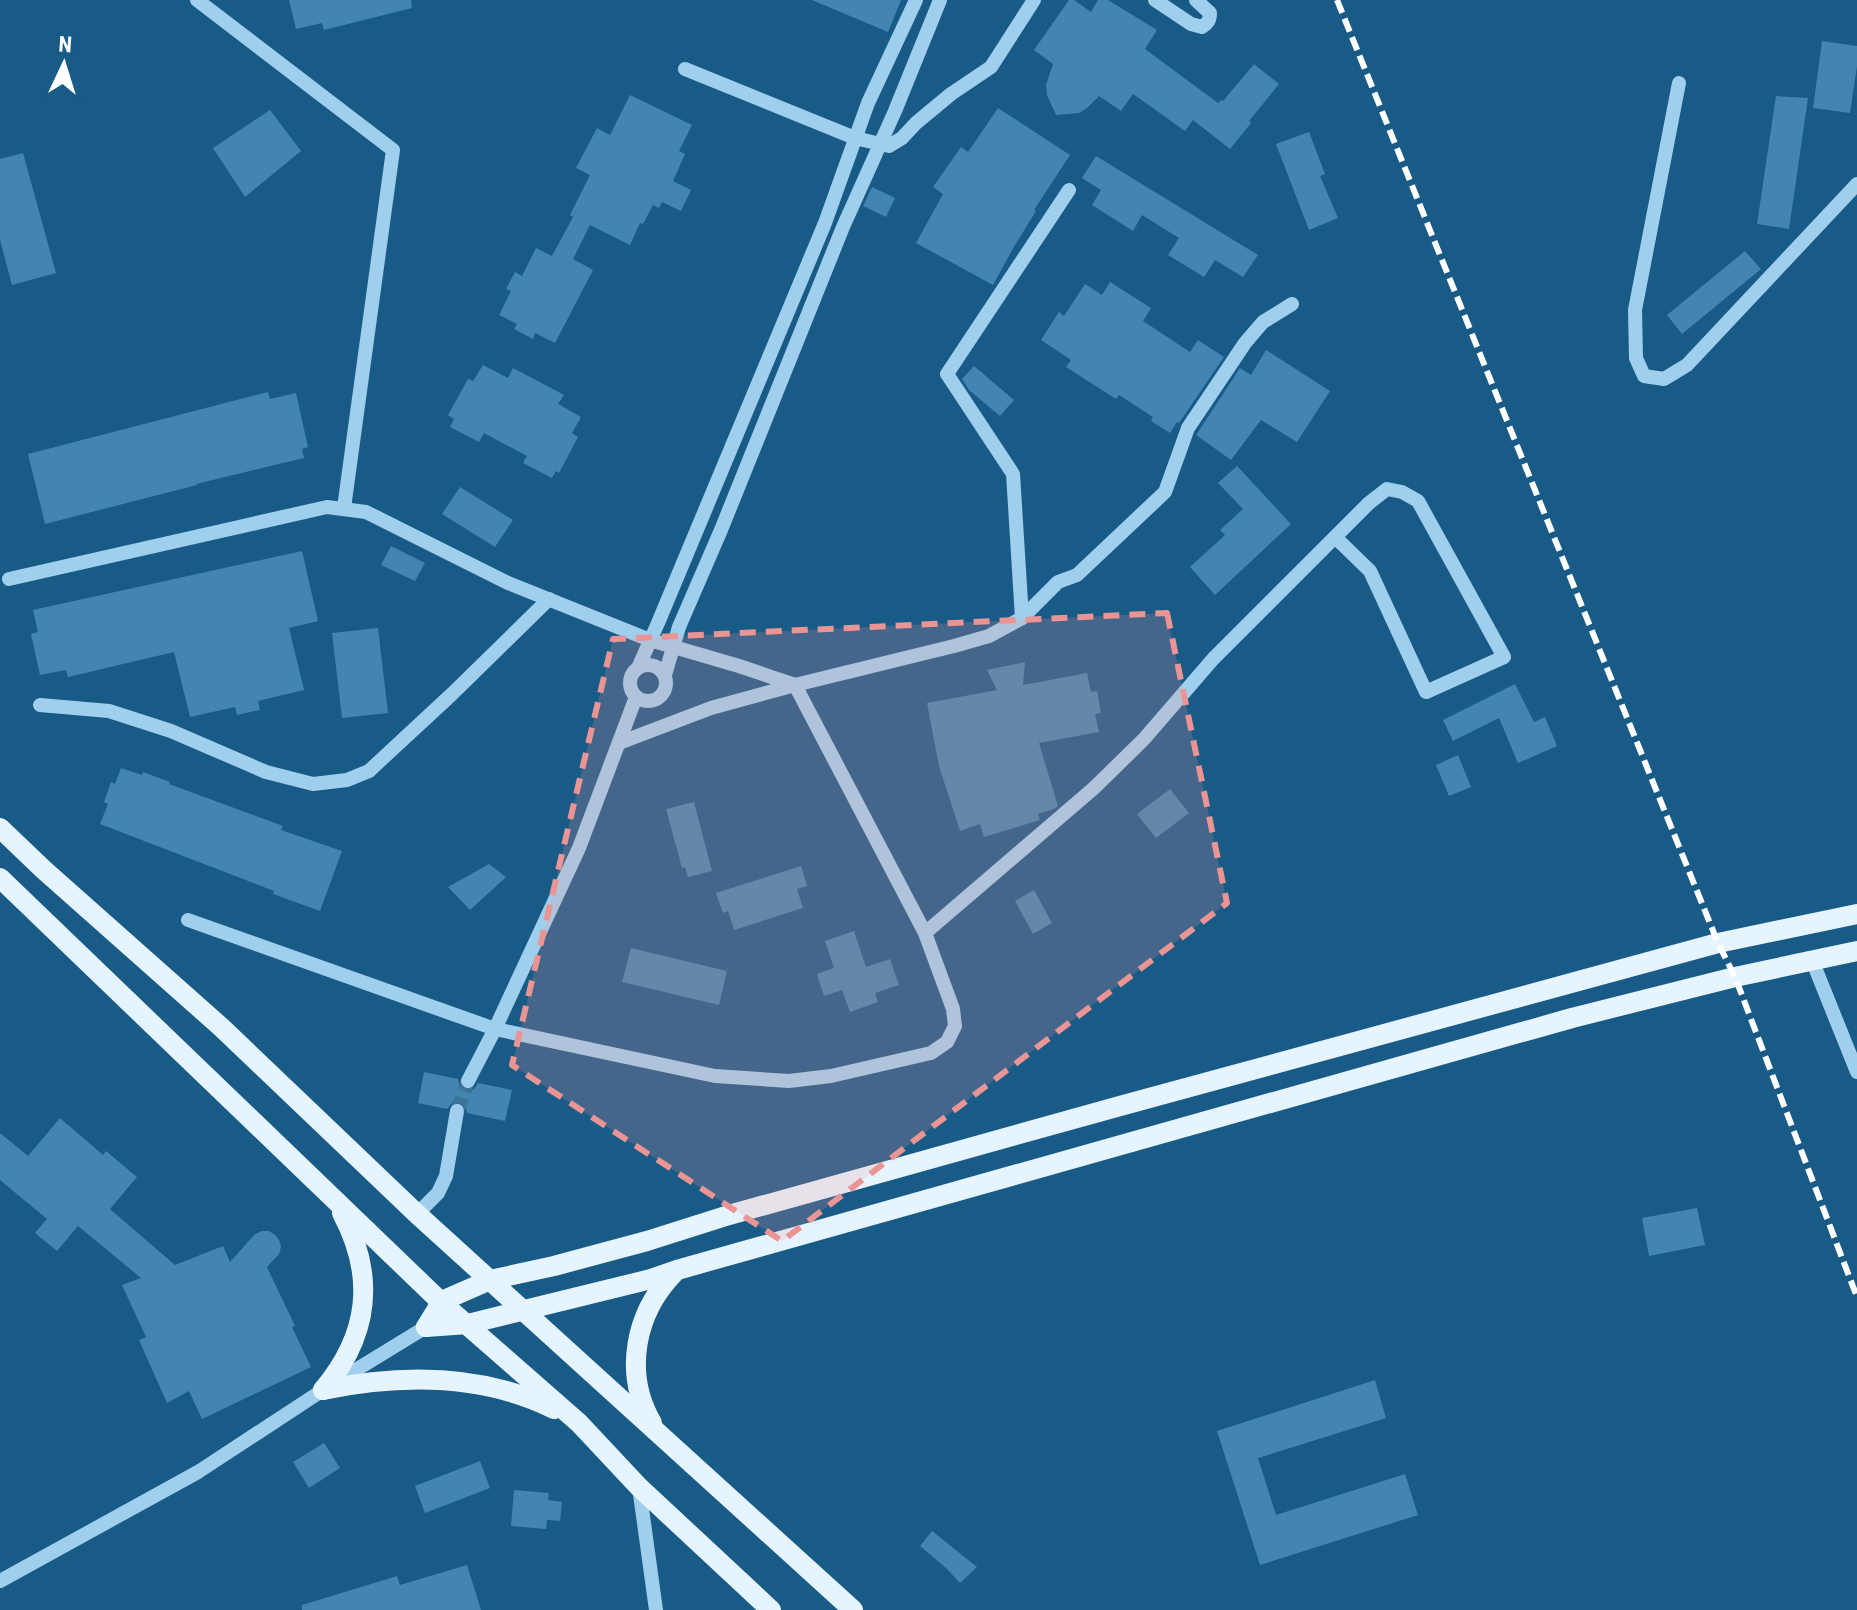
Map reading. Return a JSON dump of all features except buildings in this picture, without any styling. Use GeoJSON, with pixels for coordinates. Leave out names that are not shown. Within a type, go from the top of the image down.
{"type":"FeatureCollection","features":[{"type":"Feature","properties":{"kind":"main road"},"geometry":{"type":"LineString","coordinates":[[0,828],[221,1027],[417,1214],[853,1610]]}},
{"type":"Feature","properties":{"kind":"main road"},"geometry":{"type":"LineString","coordinates":[[0,878],[442,1301],[579,1423],[639,1487],[771,1610]]}},
{"type":"Feature","properties":{"kind":"main road"},"geometry":{"type":"LineString","coordinates":[[426,1327],[442,1301],[490,1280],[647,1241],[729,1215],[1120,1106],[1718,943],[1857,914]]}},
{"type":"Feature","properties":{"kind":"main road"},"geometry":{"type":"LineString","coordinates":[[426,1327],[468,1324],[651,1279],[1572,1018],[1857,951]]}},
{"type":"Feature","properties":{"kind":"main road"},"geometry":{"type":"LineString","coordinates":[[323,1390],[347,1357],[356,1338],[364,1297],[356,1243],[342,1212],[328,1193]]}},
{"type":"Feature","properties":{"kind":"main road"},"geometry":{"type":"LineString","coordinates":[[657,1432],[640,1394],[636,1353],[644,1316],[652,1299],[677,1270]]}},
{"type":"Feature","properties":{"kind":"main road"},"geometry":{"type":"LineString","coordinates":[[323,1390],[390,1380],[453,1381],[510,1391],[534,1399],[579,1423]]}},
{"type":"Feature","properties":{"kind":"street"},"geometry":{"type":"LineString","coordinates":[[197,0],[393,150],[344,508]]}},
{"type":"Feature","properties":{"kind":"street"},"geometry":{"type":"LineString","coordinates":[[638,668],[653,665],[660,669],[667,682],[662,695],[645,701],[636,697],[631,689],[632,674],[638,668],[650,640],[825,223],[868,103],[916,0]]}},
{"type":"Feature","properties":{"kind":"street"},"geometry":{"type":"LineString","coordinates":[[665,675],[671,647],[843,227],[940,0]]}},
{"type":"Feature","properties":{"kind":"street"},"geometry":{"type":"LineString","coordinates":[[685,69],[855,138],[889,146],[951,94],[991,67],[1034,0]]}},
{"type":"Feature","properties":{"kind":"street"},"geometry":{"type":"LineString","coordinates":[[1155,0],[1191,24],[1202,27],[1207,24],[1210,13],[1196,0]]}},
{"type":"Feature","properties":{"kind":"street"},"geometry":{"type":"LineString","coordinates":[[1679,83],[1635,310],[1636,358],[1644,376],[1664,379],[1687,365],[1857,184]]}},
{"type":"Feature","properties":{"kind":"street"},"geometry":{"type":"LineString","coordinates":[[1022,618],[1013,474],[947,374],[1069,190]]}},
{"type":"Feature","properties":{"kind":"street"},"geometry":{"type":"LineString","coordinates":[[619,743],[711,708],[989,636],[1022,618],[1058,582],[1077,575],[1165,492],[1188,428],[1245,343],[1263,322],[1292,304]]}},
{"type":"Feature","properties":{"kind":"street"},"geometry":{"type":"LineString","coordinates":[[925,933],[1094,788],[1144,739],[1213,659],[1335,537],[1369,503],[1387,489],[1402,492],[1418,501],[1504,657],[1426,692],[1370,571],[1335,537]]}},
{"type":"Feature","properties":{"kind":"street"},"geometry":{"type":"LineString","coordinates":[[9,579],[327,507],[344,508],[366,512],[508,583],[650,640],[795,685],[925,933],[953,1009],[955,1026],[947,1042],[931,1053],[831,1076],[789,1081],[715,1076],[495,1029],[188,920]]}},
{"type":"Feature","properties":{"kind":"street"},"geometry":{"type":"LineString","coordinates":[[40,705],[109,711],[171,731],[266,772],[313,784],[347,780],[369,771],[549,599]]}},
{"type":"Feature","properties":{"kind":"street"},"geometry":{"type":"LineString","coordinates":[[468,1081],[579,848],[636,697]]}},
{"type":"Feature","properties":{"kind":"street"},"geometry":{"type":"LineString","coordinates":[[1812,960],[1857,1072]]}},
{"type":"Feature","properties":{"kind":"street"},"geometry":{"type":"LineString","coordinates":[[417,1214],[438,1193],[446,1176],[457,1111]]}},
{"type":"Feature","properties":{"kind":"street"},"geometry":{"type":"LineString","coordinates":[[0,1581],[198,1472],[426,1327]]}},
{"type":"Feature","properties":{"kind":"street"},"geometry":{"type":"LineString","coordinates":[[639,1487],[656,1610]]}},
{"type":"Feature","properties":{"kind":"highlighted area"},"geometry":{"type":"Polygon","coordinates":[[[1167,613],[1227,903],[782,1241],[512,1065],[613,639],[1167,613]]]}},
{"type":"Feature","properties":{"kind":"tunnel"},"geometry":{"type":"LineString","coordinates":[[457,1111],[468,1081]]}},
{"type":"Feature","properties":{"kind":"railway"},"geometry":{"type":"LineString","coordinates":[[1337,0],[1718,943],[1735,977],[1857,1297]]}}]}
